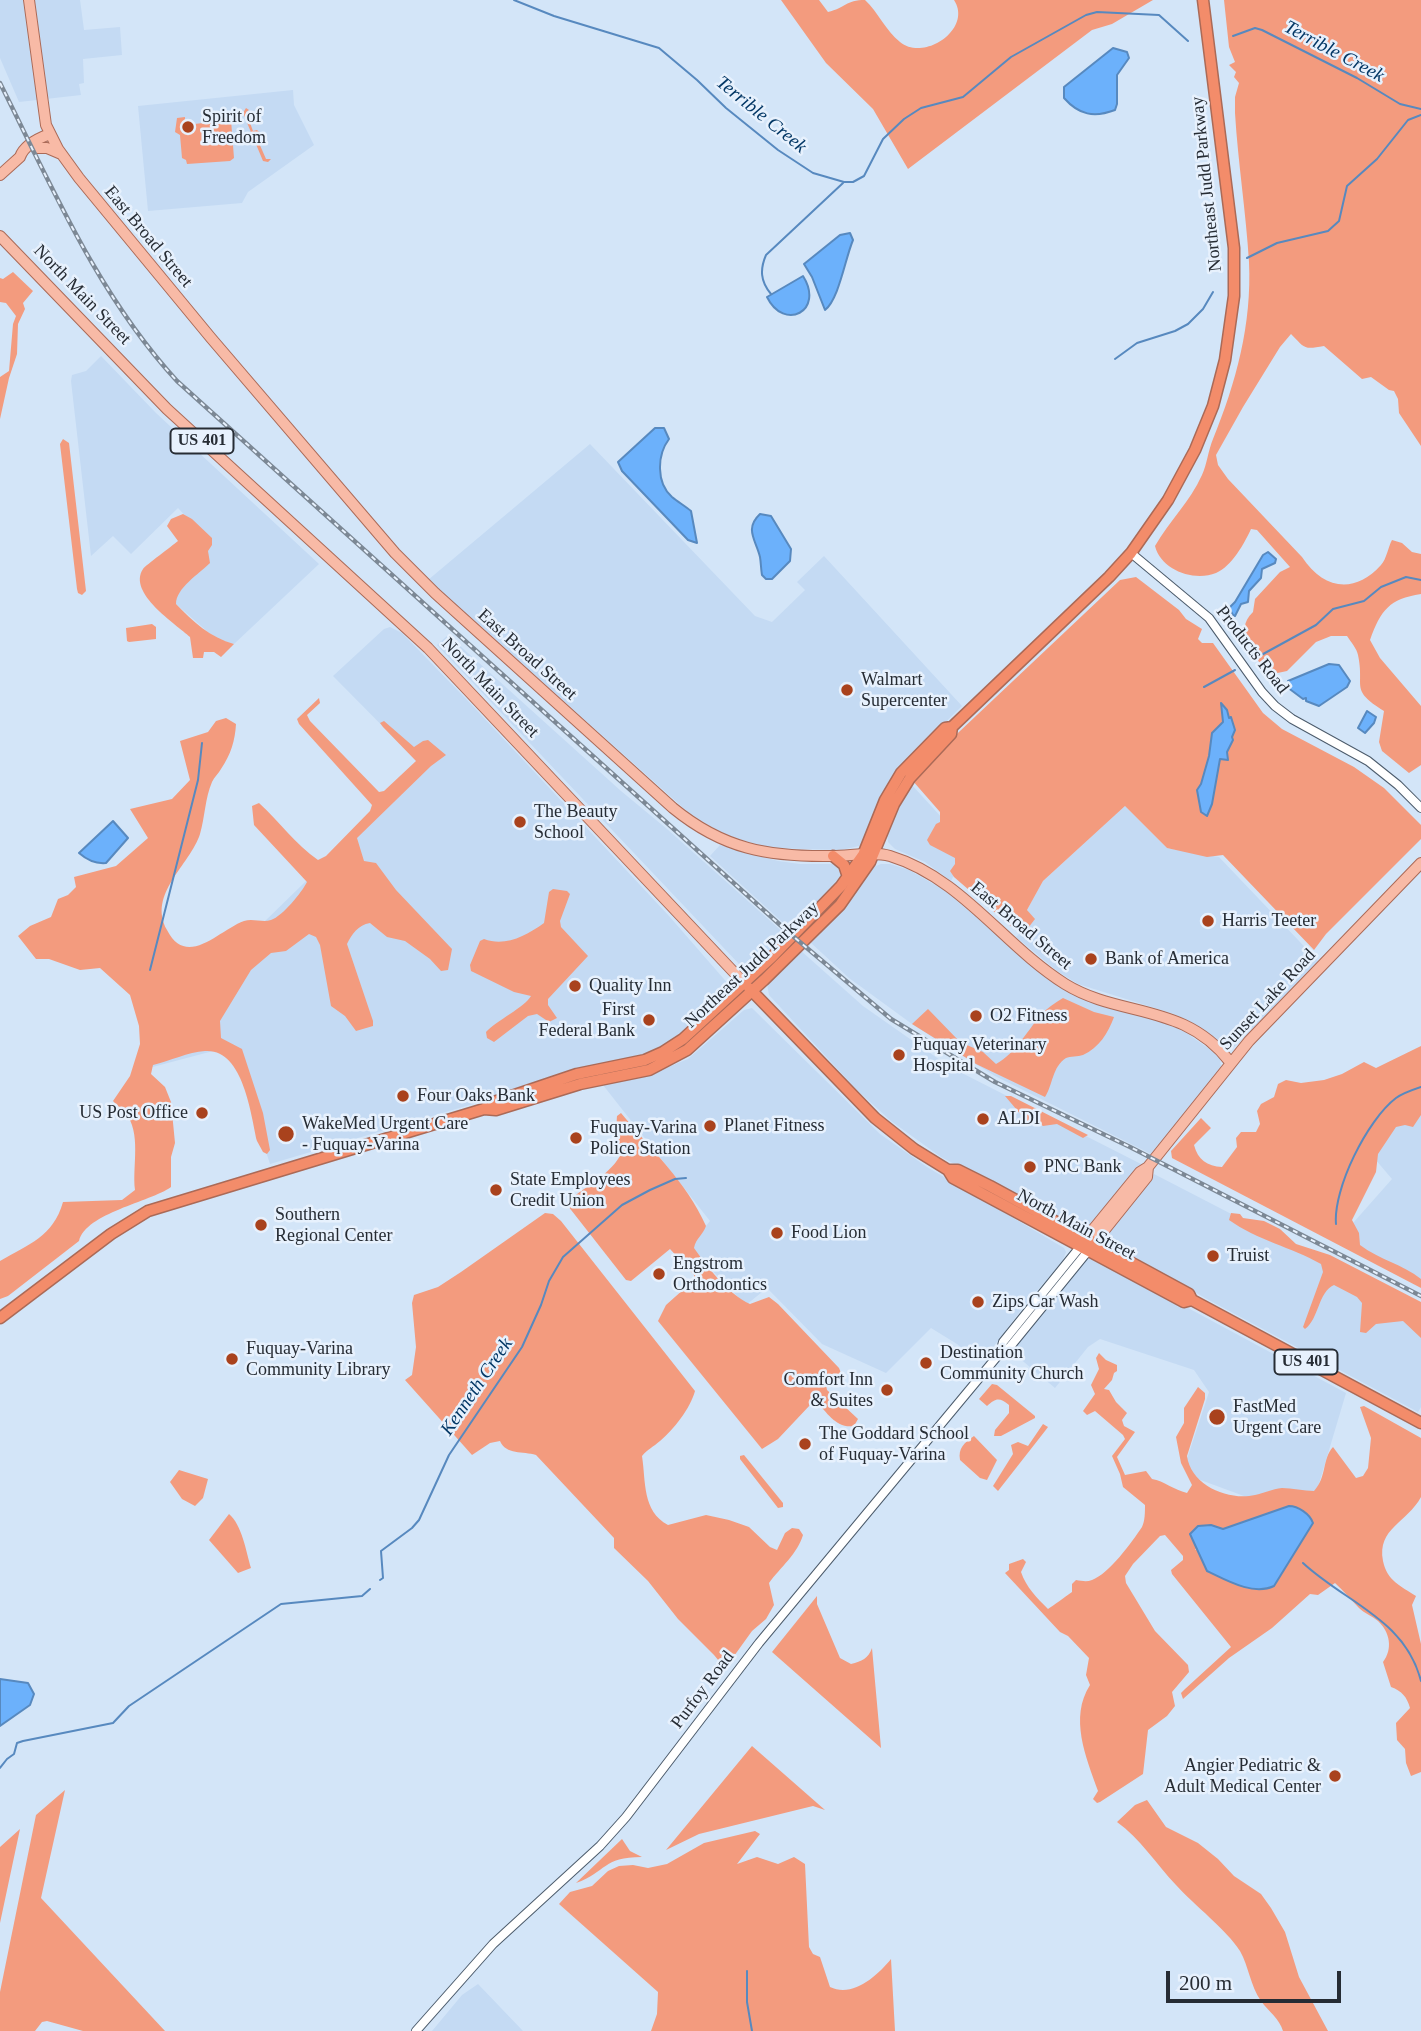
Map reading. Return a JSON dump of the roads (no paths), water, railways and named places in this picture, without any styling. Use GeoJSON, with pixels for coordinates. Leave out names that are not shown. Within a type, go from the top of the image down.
{"type":"FeatureCollection","features":[{"type":"Feature","properties":{"kind":"highway","name":"Northeast Judd Parkway"},"geometry":{"type":"LineString","coordinates":[[0,1318],[111,1234],[148,1211],[484,1109],[494,1102],[576,1074],[645,1060],[663,1052],[748,987],[840,905],[858,881],[885,800],[901,773],[945,728],[953,727],[1086,600],[1131,553],[1168,500],[1213,406],[1225,360],[1234,296],[1234,248],[1203,0]]}},
{"type":"Feature","properties":{"kind":"highway","name":"Northeast Judd Parkway"},"geometry":{"type":"LineString","coordinates":[[484,1109],[496,1110],[580,1084],[649,1070],[678,1056],[706,1034],[780,949],[868,855]]}},
{"type":"Feature","properties":{"kind":"highway"},"geometry":{"type":"LineString","coordinates":[[833,856],[844,865],[848,877]]}},
{"type":"Feature","properties":{"kind":"highway","name":"North Main Street"},"geometry":{"type":"LineString","coordinates":[[748,987],[875,1118],[914,1149],[948,1170],[958,1170],[1087,1245],[1189,1294],[1192,1300],[1421,1423]]}},
{"type":"Feature","properties":{"kind":"highway"},"geometry":{"type":"LineString","coordinates":[[625,1076],[642,1067],[645,1060]]}},
{"type":"Feature","properties":{"kind":"main road","name":"East Broad Street"},"geometry":{"type":"LineString","coordinates":[[29,0],[44,113],[50,134],[61,154],[128,240],[366,520],[435,593],[673,808],[698,827],[723,840],[765,853],[796,856],[887,855],[899,859],[939,879],[957,892],[1066,985],[1098,998],[1174,1020],[1208,1041],[1230,1062]]}},
{"type":"Feature","properties":{"kind":"main road"},"geometry":{"type":"LineString","coordinates":[[0,175],[20,157],[45,142],[50,134]]}},
{"type":"Feature","properties":{"kind":"main road"},"geometry":{"type":"LineString","coordinates":[[20,157],[21,152],[36,140],[50,134]]}},
{"type":"Feature","properties":{"kind":"main road"},"geometry":{"type":"LineString","coordinates":[[36,148],[47,148],[61,154]]}},
{"type":"Feature","properties":{"kind":"main road","name":"North Main Street"},"geometry":{"type":"LineString","coordinates":[[0,236],[167,409],[428,648],[748,987]]}},
{"type":"Feature","properties":{"kind":"main road","name":"Sunset Lake Road"},"geometry":{"type":"LineString","coordinates":[[1087,1245],[1147,1177],[1148,1167],[1230,1062],[1421,863]]}},
{"type":"Feature","properties":{"kind":"street","name":"Products Road"},"geometry":{"type":"LineString","coordinates":[[1131,553],[1209,618],[1275,706],[1292,719],[1368,761],[1392,779],[1421,808]]}},
{"type":"Feature","properties":{"kind":"street","name":"Purfoy Road"},"geometry":{"type":"LineString","coordinates":[[416,2031],[493,1944],[600,1846],[626,1817],[759,1643],[1000,1353],[1009,1348],[1087,1245]]}},
{"type":"Feature","properties":{"kind":"water"},"geometry":{"type":"Polygon","coordinates":[[[1113,48],[1127,52],[1129,58],[1117,75],[1115,110],[1094,114],[1075,108],[1064,98],[1064,87],[1113,48]]]}},
{"type":"Feature","properties":{"kind":"water"},"geometry":{"type":"Polygon","coordinates":[[[850,233],[853,240],[841,278],[830,305],[825,310],[804,264],[840,235],[850,233]]]}},
{"type":"Feature","properties":{"kind":"water"},"geometry":{"type":"Polygon","coordinates":[[[803,276],[808,288],[809,299],[806,307],[800,313],[792,315],[774,308],[767,297],[803,276]]]}},
{"type":"Feature","properties":{"kind":"water"},"geometry":{"type":"Polygon","coordinates":[[[655,428],[664,428],[669,439],[660,461],[663,484],[672,497],[691,511],[697,543],[688,540],[622,471],[618,462],[655,428]]]}},
{"type":"Feature","properties":{"kind":"water"},"geometry":{"type":"Polygon","coordinates":[[[760,514],[771,516],[791,549],[790,561],[772,579],[766,579],[762,575],[760,557],[752,535],[755,519],[760,514]]]}},
{"type":"Feature","properties":{"kind":"water"},"geometry":{"type":"Polygon","coordinates":[[[1268,552],[1276,559],[1275,563],[1262,569],[1261,578],[1249,591],[1248,602],[1241,604],[1235,616],[1233,615],[1229,608],[1263,555],[1268,552]]]}},
{"type":"Feature","properties":{"kind":"water"},"geometry":{"type":"Polygon","coordinates":[[[1329,664],[1339,665],[1350,681],[1347,687],[1319,706],[1306,701],[1306,698],[1303,699],[1287,687],[1288,681],[1329,664]]]}},
{"type":"Feature","properties":{"kind":"water"},"geometry":{"type":"Polygon","coordinates":[[[1221,703],[1229,718],[1231,717],[1235,730],[1227,752],[1228,760],[1220,759],[1212,804],[1207,816],[1201,812],[1197,790],[1209,756],[1212,733],[1223,722],[1221,703]]]}},
{"type":"Feature","properties":{"kind":"water"},"geometry":{"type":"Polygon","coordinates":[[[1367,711],[1376,717],[1365,733],[1358,728],[1367,711]]]}},
{"type":"Feature","properties":{"kind":"water"},"geometry":{"type":"Polygon","coordinates":[[[113,821],[128,838],[106,863],[91,861],[79,853],[113,821]]]}},
{"type":"Feature","properties":{"kind":"water"},"geometry":{"type":"Polygon","coordinates":[[[1289,1506],[1303,1511],[1313,1523],[1274,1586],[1266,1589],[1249,1588],[1207,1571],[1190,1534],[1198,1526],[1211,1525],[1223,1529],[1289,1506]]]}},
{"type":"Feature","properties":{"kind":"water"},"geometry":{"type":"Polygon","coordinates":[[[0,1679],[28,1683],[34,1694],[30,1705],[0,1726],[0,1679]]]}},
{"type":"Feature","properties":{"kind":"waterway","name":"Terrible Creek"},"geometry":{"type":"LineString","coordinates":[[514,0],[554,16],[659,48],[778,150],[813,173],[844,182],[853,182],[864,176],[883,139],[904,119],[921,108],[963,97],[1011,57],[1086,15],[1097,12],[1159,15],[1188,41]]}},
{"type":"Feature","properties":{"kind":"waterway","name":"Terrible Creek"},"geometry":{"type":"LineString","coordinates":[[1233,36],[1255,28],[1262,30],[1357,78],[1400,104],[1421,109]]}},
{"type":"Feature","properties":{"kind":"waterway"},"geometry":{"type":"LineString","coordinates":[[1247,258],[1277,243],[1328,231],[1339,221],[1347,186],[1377,159],[1408,120],[1421,115]]}},
{"type":"Feature","properties":{"kind":"waterway"},"geometry":{"type":"LineString","coordinates":[[771,294],[762,275],[766,255],[843,183]]}},
{"type":"Feature","properties":{"kind":"waterway"},"geometry":{"type":"LineString","coordinates":[[1115,359],[1137,343],[1188,324],[1203,309],[1213,292]]}},
{"type":"Feature","properties":{"kind":"waterway"},"geometry":{"type":"LineString","coordinates":[[1254,659],[1316,625],[1333,609],[1364,601],[1381,587],[1406,577],[1421,580]]}},
{"type":"Feature","properties":{"kind":"waterway"},"geometry":{"type":"LineString","coordinates":[[1204,687],[1235,670]]}},
{"type":"Feature","properties":{"kind":"waterway"},"geometry":{"type":"LineString","coordinates":[[150,970],[198,780],[202,743]]}},
{"type":"Feature","properties":{"kind":"waterway"},"geometry":{"type":"LineString","coordinates":[[1336,1224],[1340,1193],[1363,1138],[1385,1108],[1396,1098],[1421,1087]]}},
{"type":"Feature","properties":{"kind":"waterway","name":"Kenneth Creek"},"geometry":{"type":"LineString","coordinates":[[380,1580],[383,1578],[381,1551],[419,1520],[449,1455],[522,1347],[549,1281],[563,1257],[622,1205],[675,1179],[686,1178]]}},
{"type":"Feature","properties":{"kind":"waterway"},"geometry":{"type":"LineString","coordinates":[[1303,1563],[1388,1627],[1402,1642],[1421,1681]]}},
{"type":"Feature","properties":{"kind":"waterway","name":"Kenneth Creek"},"geometry":{"type":"LineString","coordinates":[[0,1768],[14,1754],[17,1743],[113,1723],[129,1706],[281,1604],[362,1596],[370,1589]]}},
{"type":"Feature","properties":{"kind":"waterway"},"geometry":{"type":"LineString","coordinates":[[747,1971],[747,2002],[752,2031]]}},
{"type":"Feature","properties":{"kind":"railway"},"geometry":{"type":"LineString","coordinates":[[0,83],[78,239],[123,313],[177,381],[788,932],[891,1019],[995,1082],[1130,1147],[1421,1296]]}},
{"type":"Feature","properties":{"kind":"place","name":"Spirit of Freedom"},"geometry":{"type":"Point","coordinates":[188,127]}},
{"type":"Feature","properties":{"kind":"place","name":"Walmart Supercenter"},"geometry":{"type":"Point","coordinates":[847,690]}},
{"type":"Feature","properties":{"kind":"place","name":"The Beauty School"},"geometry":{"type":"Point","coordinates":[520,822]}},
{"type":"Feature","properties":{"kind":"place","name":"Harris Teeter"},"geometry":{"type":"Point","coordinates":[1208,921]}},
{"type":"Feature","properties":{"kind":"place","name":"Bank of America"},"geometry":{"type":"Point","coordinates":[1091,959]}},
{"type":"Feature","properties":{"kind":"place","name":"Quality Inn"},"geometry":{"type":"Point","coordinates":[575,986]}},
{"type":"Feature","properties":{"kind":"place","name":"O2 Fitness"},"geometry":{"type":"Point","coordinates":[976,1016]}},
{"type":"Feature","properties":{"kind":"place","name":"First Federal Bank"},"geometry":{"type":"Point","coordinates":[649,1020]}},
{"type":"Feature","properties":{"kind":"place","name":"Fuquay Veterinary Hospital"},"geometry":{"type":"Point","coordinates":[899,1055]}},
{"type":"Feature","properties":{"kind":"place","name":"Four Oaks Bank"},"geometry":{"type":"Point","coordinates":[403,1096]}},
{"type":"Feature","properties":{"kind":"place","name":"US Post Office"},"geometry":{"type":"Point","coordinates":[202,1113]}},
{"type":"Feature","properties":{"kind":"place","name":"ALDI"},"geometry":{"type":"Point","coordinates":[983,1119]}},
{"type":"Feature","properties":{"kind":"place","name":"Planet Fitness"},"geometry":{"type":"Point","coordinates":[710,1126]}},
{"type":"Feature","properties":{"kind":"place","name":"WakeMed Urgent Care - Fuquay-Varina"},"geometry":{"type":"Point","coordinates":[286,1134]}},
{"type":"Feature","properties":{"kind":"place","name":"Fuquay-Varina Police Station"},"geometry":{"type":"Point","coordinates":[576,1138]}},
{"type":"Feature","properties":{"kind":"place","name":"PNC Bank"},"geometry":{"type":"Point","coordinates":[1030,1167]}},
{"type":"Feature","properties":{"kind":"place","name":"State Employees Credit Union"},"geometry":{"type":"Point","coordinates":[496,1190]}},
{"type":"Feature","properties":{"kind":"place","name":"Southern Regional Center"},"geometry":{"type":"Point","coordinates":[261,1225]}},
{"type":"Feature","properties":{"kind":"place","name":"Food Lion"},"geometry":{"type":"Point","coordinates":[777,1233]}},
{"type":"Feature","properties":{"kind":"place","name":"Truist"},"geometry":{"type":"Point","coordinates":[1213,1256]}},
{"type":"Feature","properties":{"kind":"place","name":"Engstrom Orthodontics"},"geometry":{"type":"Point","coordinates":[659,1274]}},
{"type":"Feature","properties":{"kind":"place","name":"Zips Car Wash"},"geometry":{"type":"Point","coordinates":[978,1302]}},
{"type":"Feature","properties":{"kind":"place","name":"Fuquay-Varina Community Library"},"geometry":{"type":"Point","coordinates":[232,1359]}},
{"type":"Feature","properties":{"kind":"place","name":"Destination Community Church"},"geometry":{"type":"Point","coordinates":[926,1363]}},
{"type":"Feature","properties":{"kind":"place","name":"Comfort Inn & Suites"},"geometry":{"type":"Point","coordinates":[887,1390]}},
{"type":"Feature","properties":{"kind":"place","name":"FastMed Urgent Care"},"geometry":{"type":"Point","coordinates":[1217,1417]}},
{"type":"Feature","properties":{"kind":"place","name":"The Goddard School of Fuquay-Varina"},"geometry":{"type":"Point","coordinates":[805,1444]}},
{"type":"Feature","properties":{"kind":"place","name":"Angier Pediatric & Adult Medical Center"},"geometry":{"type":"Point","coordinates":[1335,1776]}}]}
